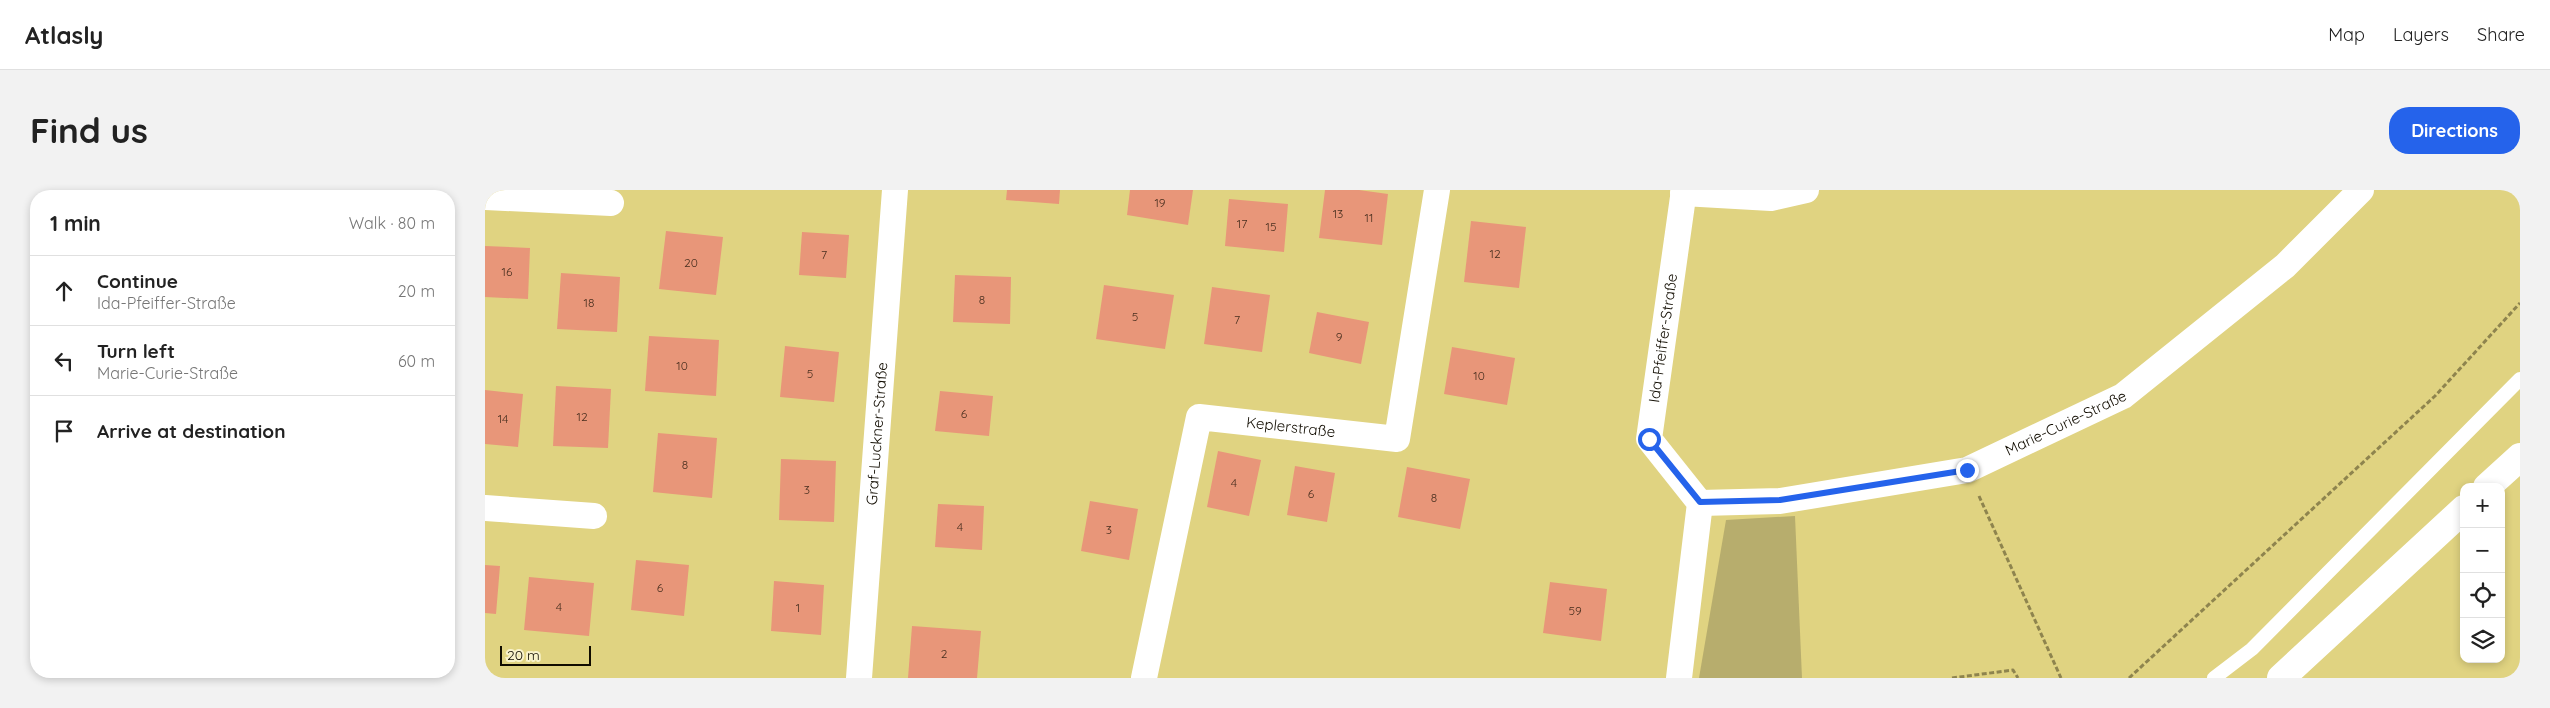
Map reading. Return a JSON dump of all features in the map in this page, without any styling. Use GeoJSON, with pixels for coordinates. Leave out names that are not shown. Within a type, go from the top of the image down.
{"type":"FeatureCollection","features":[{"type":"Feature","properties":{"kind":"main road"},"geometry":{"type":"LineString","coordinates":[[2491,483],[2520,456]]}},
{"type":"Feature","properties":{"kind":"main road"},"geometry":{"type":"LineString","coordinates":[[2281,678],[2460,512]]}},
{"type":"Feature","properties":{"kind":"street","name":"Graf-Luckner-Straße"},"geometry":{"type":"LineString","coordinates":[[859,678],[895,190]]}},
{"type":"Feature","properties":{"kind":"street","name":"Keplerstraße"},"geometry":{"type":"LineString","coordinates":[[1144,678],[1199,417],[1397,439],[1437,190]]}},
{"type":"Feature","properties":{"kind":"street"},"geometry":{"type":"LineString","coordinates":[[1683,191],[1771,198],[1807,190]]}},
{"type":"Feature","properties":{"kind":"street","name":"Marie-Curie-Straße"},"geometry":{"type":"LineString","coordinates":[[1700,502],[1780,500],[1967,470],[2123,396],[2285,266],[2361,190]]}},
{"type":"Feature","properties":{"kind":"street","name":"Ida-Pfeiffer-Straße"},"geometry":{"type":"LineString","coordinates":[[1683,191],[1649,439],[1700,502]]}},
{"type":"Feature","properties":{"kind":"street"},"geometry":{"type":"LineString","coordinates":[[485,197],[611,203]]}},
{"type":"Feature","properties":{"kind":"street"},"geometry":{"type":"LineString","coordinates":[[1679,678],[1700,502]]}},
{"type":"Feature","properties":{"kind":"street"},"geometry":{"type":"LineString","coordinates":[[485,508],[594,516]]}},
{"type":"Feature","properties":{"kind":"lane"},"geometry":{"type":"LineString","coordinates":[[2214,678],[2252,649],[2520,379]]}},
{"type":"Feature","properties":{"kind":"path"},"geometry":{"type":"LineString","coordinates":[[2129,678],[2435,396],[2520,303]]}},
{"type":"Feature","properties":{"kind":"path"},"geometry":{"type":"LineString","coordinates":[[1967,470],[2061,678]]}},
{"type":"Feature","properties":{"kind":"path"},"geometry":{"type":"LineString","coordinates":[[1952,678],[2013,670],[2018,678]]}},
{"type":"Feature","properties":{"kind":"shaded area"},"geometry":{"type":"Polygon","coordinates":[[[1795,516],[1802,678],[1699,678],[1726,520],[1795,516]]]}},
{"type":"Feature","properties":{"kind":"building"},"geometry":{"type":"Polygon","coordinates":[[[1007,190],[1060,190],[1059,204],[1006,200],[1007,190]]]}},
{"type":"Feature","properties":{"kind":"building"},"geometry":{"type":"Polygon","coordinates":[[[1130,190],[1193,190],[1188,225],[1127,215],[1130,190]]]}},
{"type":"Feature","properties":{"kind":"building"},"geometry":{"type":"Polygon","coordinates":[[[1325,190],[1359,190],[1388,194],[1382,245],[1319,238],[1325,190]]]}},
{"type":"Feature","properties":{"kind":"building"},"geometry":{"type":"Polygon","coordinates":[[[1229,199],[1288,204],[1284,252],[1225,246],[1229,199]]]}},
{"type":"Feature","properties":{"kind":"building"},"geometry":{"type":"Polygon","coordinates":[[[1471,221],[1526,227],[1519,288],[1464,282],[1471,221]]]}},
{"type":"Feature","properties":{"kind":"building"},"geometry":{"type":"Polygon","coordinates":[[[666,231],[723,237],[716,295],[659,289],[666,231]]]}},
{"type":"Feature","properties":{"kind":"building"},"geometry":{"type":"Polygon","coordinates":[[[802,232],[849,235],[846,278],[799,275],[802,232]]]}},
{"type":"Feature","properties":{"kind":"building"},"geometry":{"type":"Polygon","coordinates":[[[485,246],[530,248],[528,299],[485,297],[485,246]]]}},
{"type":"Feature","properties":{"kind":"building"},"geometry":{"type":"Polygon","coordinates":[[[561,273],[620,277],[617,332],[557,329],[561,273]]]}},
{"type":"Feature","properties":{"kind":"building"},"geometry":{"type":"Polygon","coordinates":[[[955,275],[1011,277],[1010,324],[953,322],[955,275]]]}},
{"type":"Feature","properties":{"kind":"building"},"geometry":{"type":"Polygon","coordinates":[[[1104,285],[1174,295],[1165,349],[1096,339],[1104,285]]]}},
{"type":"Feature","properties":{"kind":"building"},"geometry":{"type":"Polygon","coordinates":[[[1212,287],[1270,295],[1262,352],[1204,344],[1212,287]]]}},
{"type":"Feature","properties":{"kind":"building"},"geometry":{"type":"Polygon","coordinates":[[[1317,312],[1369,322],[1361,364],[1309,353],[1317,312]]]}},
{"type":"Feature","properties":{"kind":"building"},"geometry":{"type":"Polygon","coordinates":[[[649,336],[719,340],[716,396],[645,391],[649,336]]]}},
{"type":"Feature","properties":{"kind":"building"},"geometry":{"type":"Polygon","coordinates":[[[785,346],[839,352],[834,402],[780,397],[785,346]]]}},
{"type":"Feature","properties":{"kind":"building"},"geometry":{"type":"Polygon","coordinates":[[[1452,347],[1515,358],[1507,405],[1444,394],[1452,347]]]}},
{"type":"Feature","properties":{"kind":"building"},"geometry":{"type":"Polygon","coordinates":[[[556,386],[611,389],[608,448],[553,446],[556,386]]]}},
{"type":"Feature","properties":{"kind":"building"},"geometry":{"type":"Polygon","coordinates":[[[485,390],[523,394],[518,447],[485,444],[485,390]]]}},
{"type":"Feature","properties":{"kind":"building"},"geometry":{"type":"Polygon","coordinates":[[[940,391],[993,396],[989,436],[935,431],[940,391]]]}},
{"type":"Feature","properties":{"kind":"building"},"geometry":{"type":"Polygon","coordinates":[[[658,433],[717,438],[712,498],[653,492],[658,433]]]}},
{"type":"Feature","properties":{"kind":"building"},"geometry":{"type":"Polygon","coordinates":[[[1218,451],[1261,460],[1249,516],[1207,507],[1218,451]]]}},
{"type":"Feature","properties":{"kind":"building"},"geometry":{"type":"Polygon","coordinates":[[[781,459],[836,461],[834,522],[779,520],[781,459]]]}},
{"type":"Feature","properties":{"kind":"building"},"geometry":{"type":"Polygon","coordinates":[[[1295,466],[1335,473],[1327,522],[1287,515],[1295,466]]]}},
{"type":"Feature","properties":{"kind":"building"},"geometry":{"type":"Polygon","coordinates":[[[1407,467],[1470,479],[1460,529],[1398,517],[1407,467]]]}},
{"type":"Feature","properties":{"kind":"building"},"geometry":{"type":"Polygon","coordinates":[[[1090,501],[1138,509],[1129,560],[1081,551],[1090,501]]]}},
{"type":"Feature","properties":{"kind":"building"},"geometry":{"type":"Polygon","coordinates":[[[938,504],[984,506],[982,550],[935,547],[938,504]]]}},
{"type":"Feature","properties":{"kind":"building"},"geometry":{"type":"Polygon","coordinates":[[[636,560],[689,565],[684,616],[631,610],[636,560]]]}},
{"type":"Feature","properties":{"kind":"building"},"geometry":{"type":"Polygon","coordinates":[[[485,565],[500,566],[496,614],[485,613],[485,565]]]}},
{"type":"Feature","properties":{"kind":"building"},"geometry":{"type":"Polygon","coordinates":[[[529,577],[594,583],[589,636],[524,630],[529,577]]]}},
{"type":"Feature","properties":{"kind":"building"},"geometry":{"type":"Polygon","coordinates":[[[774,581],[824,585],[821,635],[771,631],[774,581]]]}},
{"type":"Feature","properties":{"kind":"building"},"geometry":{"type":"Polygon","coordinates":[[[1550,582],[1607,589],[1601,641],[1543,633],[1550,582]]]}},
{"type":"Feature","properties":{"kind":"building"},"geometry":{"type":"Polygon","coordinates":[[[912,626],[981,631],[977,678],[908,678],[912,626]]]}},
{"type":"Feature","properties":{"kind":"route"},"geometry":{"type":"LineString","coordinates":[[1649,439],[1700,502],[1780,500],[1967,470]]}}]}
